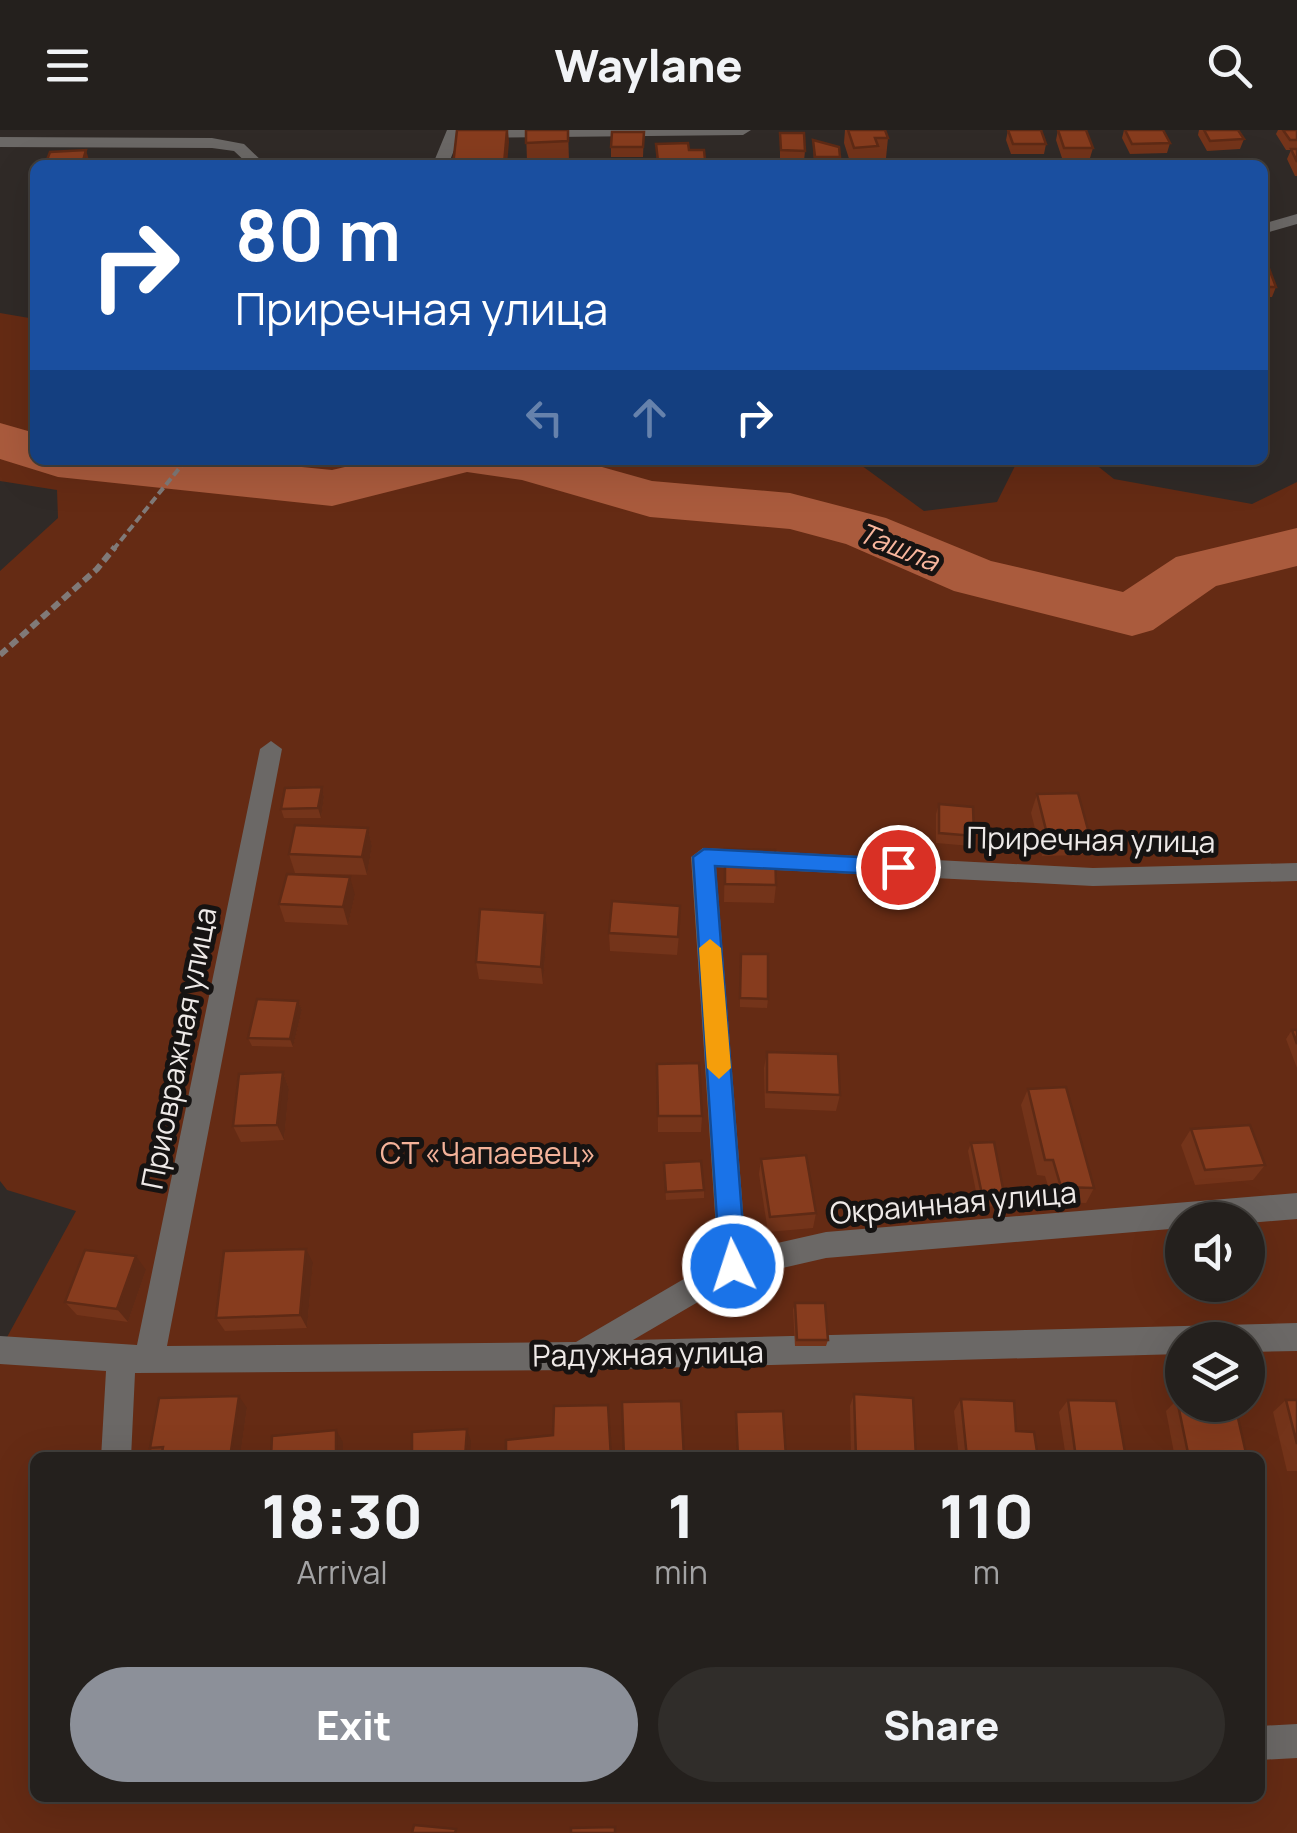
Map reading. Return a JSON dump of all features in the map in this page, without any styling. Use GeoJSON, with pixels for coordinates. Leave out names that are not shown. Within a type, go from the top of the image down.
{"type":"FeatureCollection","features":[{"type":"Feature","properties":{"kind":"street"},"geometry":{"type":"LineString","coordinates":[[442,160],[454,132],[744,130]]}},
{"type":"Feature","properties":{"kind":"street"},"geometry":{"type":"LineString","coordinates":[[0,142],[212,143],[239,147],[253,160]]}},
{"type":"Feature","properties":{"kind":"street"},"geometry":{"type":"LineString","coordinates":[[1268,227],[1297,219]]}},
{"type":"Feature","properties":{"kind":"street","name":"Приовражная улица"},"geometry":{"type":"LineString","coordinates":[[117,1452],[271,750]]}},
{"type":"Feature","properties":{"kind":"street","name":"Приречная улица"},"geometry":{"type":"LineString","coordinates":[[733,1266],[704,857],[1093,877],[1297,872]]}},
{"type":"Feature","properties":{"kind":"street","name":"Окраинная улица"},"geometry":{"type":"LineString","coordinates":[[580,1356],[733,1266],[826,1245],[1297,1206]]}},
{"type":"Feature","properties":{"kind":"street","name":"Радужная улица"},"geometry":{"type":"LineString","coordinates":[[0,1350],[135,1359],[580,1356],[1297,1337]]}},
{"type":"Feature","properties":{"kind":"street"},"geometry":{"type":"LineString","coordinates":[[1265,1743],[1297,1742]]}},
{"type":"Feature","properties":{"kind":"path"},"geometry":{"type":"LineString","coordinates":[[0,655],[97,569],[182,465]]}},
{"type":"Feature","properties":{"kind":"green space","name":"СТ «Чапаевец»"},"geometry":{"type":"Polygon","coordinates":[[[0,313],[30,318],[30,465],[861,465],[924,511],[997,502],[1016,465],[1096,465],[1114,479],[1252,504],[1297,482],[1297,1833],[0,1833],[0,1350],[76,1211],[7,1190],[0,1181],[0,571],[58,518],[57,490],[0,481],[0,313]]]}},
{"type":"Feature","properties":{"kind":"building"},"geometry":{"type":"Polygon","coordinates":[[[457,130],[507,130],[504,160],[454,160],[457,130]]]}},
{"type":"Feature","properties":{"kind":"building"},"geometry":{"type":"Polygon","coordinates":[[[526,130],[568,130],[568,141],[526,143],[526,130]]]}},
{"type":"Feature","properties":{"kind":"building"},"geometry":{"type":"Polygon","coordinates":[[[848,130],[885,130],[888,138],[875,138],[878,146],[854,148],[848,130]]]}},
{"type":"Feature","properties":{"kind":"building"},"geometry":{"type":"Polygon","coordinates":[[[1008,130],[1041,130],[1046,144],[1013,144],[1008,130]]]}},
{"type":"Feature","properties":{"kind":"building"},"geometry":{"type":"Polygon","coordinates":[[[1058,130],[1086,130],[1093,148],[1064,148],[1058,130]]]}},
{"type":"Feature","properties":{"kind":"building"},"geometry":{"type":"Polygon","coordinates":[[[1125,130],[1163,130],[1170,143],[1132,144],[1125,130]]]}},
{"type":"Feature","properties":{"kind":"building"},"geometry":{"type":"Polygon","coordinates":[[[1204,130],[1238,130],[1244,139],[1210,141],[1204,130]]]}},
{"type":"Feature","properties":{"kind":"building"},"geometry":{"type":"Polygon","coordinates":[[[1283,130],[1297,130],[1297,140],[1290,140],[1283,130]]]}},
{"type":"Feature","properties":{"kind":"building"},"geometry":{"type":"Polygon","coordinates":[[[612,132],[644,132],[643,147],[611,147],[612,132]]]}},
{"type":"Feature","properties":{"kind":"building"},"geometry":{"type":"Polygon","coordinates":[[[780,133],[804,133],[805,151],[781,150],[780,133]]]}},
{"type":"Feature","properties":{"kind":"building"},"geometry":{"type":"Polygon","coordinates":[[[813,140],[839,147],[840,157],[815,157],[813,140]]]}},
{"type":"Feature","properties":{"kind":"building"},"geometry":{"type":"Polygon","coordinates":[[[688,143],[689,150],[704,150],[705,160],[658,160],[656,144],[688,143]]]}},
{"type":"Feature","properties":{"kind":"building"},"geometry":{"type":"Polygon","coordinates":[[[86,150],[83,160],[47,160],[50,152],[86,150]]]}},
{"type":"Feature","properties":{"kind":"building"},"geometry":{"type":"Polygon","coordinates":[[[1268,266],[1276,287],[1268,287],[1268,266]]]}},
{"type":"Feature","properties":{"kind":"building"},"geometry":{"type":"Polygon","coordinates":[[[322,787],[318,808],[281,809],[285,788],[322,787]]]}},
{"type":"Feature","properties":{"kind":"building"},"geometry":{"type":"Polygon","coordinates":[[[1078,793],[1090,837],[1048,838],[1037,794],[1078,793]]]}},
{"type":"Feature","properties":{"kind":"building"},"geometry":{"type":"Polygon","coordinates":[[[939,804],[973,807],[974,836],[939,833],[939,804]]]}},
{"type":"Feature","properties":{"kind":"building"},"geometry":{"type":"Polygon","coordinates":[[[295,825],[368,828],[362,857],[289,854],[295,825]]]}},
{"type":"Feature","properties":{"kind":"building"},"geometry":{"type":"Polygon","coordinates":[[[725,849],[775,850],[776,885],[725,884],[725,849]]]}},
{"type":"Feature","properties":{"kind":"building"},"geometry":{"type":"Polygon","coordinates":[[[287,874],[350,877],[343,907],[279,904],[287,874]]]}},
{"type":"Feature","properties":{"kind":"building"},"geometry":{"type":"Polygon","coordinates":[[[612,901],[680,906],[678,937],[609,933],[612,901]]]}},
{"type":"Feature","properties":{"kind":"building"},"geometry":{"type":"Polygon","coordinates":[[[480,909],[545,913],[541,967],[476,962],[480,909]]]}},
{"type":"Feature","properties":{"kind":"building"},"geometry":{"type":"Polygon","coordinates":[[[741,954],[768,954],[768,999],[740,998],[741,954]]]}},
{"type":"Feature","properties":{"kind":"building"},"geometry":{"type":"Polygon","coordinates":[[[257,999],[298,1001],[290,1039],[248,1038],[257,999]]]}},
{"type":"Feature","properties":{"kind":"building"},"geometry":{"type":"Polygon","coordinates":[[[767,1052],[838,1054],[840,1095],[767,1092],[767,1052]]]}},
{"type":"Feature","properties":{"kind":"building"},"geometry":{"type":"Polygon","coordinates":[[[699,1063],[702,1116],[658,1116],[657,1064],[699,1063]]]}},
{"type":"Feature","properties":{"kind":"building"},"geometry":{"type":"Polygon","coordinates":[[[283,1072],[277,1125],[233,1126],[239,1074],[283,1072]]]}},
{"type":"Feature","properties":{"kind":"building"},"geometry":{"type":"Polygon","coordinates":[[[1066,1087],[1094,1188],[1061,1187],[1053,1160],[1045,1160],[1028,1089],[1066,1087]]]}},
{"type":"Feature","properties":{"kind":"building"},"geometry":{"type":"Polygon","coordinates":[[[1250,1125],[1265,1165],[1205,1170],[1191,1129],[1250,1125]]]}},
{"type":"Feature","properties":{"kind":"building"},"geometry":{"type":"Polygon","coordinates":[[[994,1142],[1005,1199],[983,1199],[971,1143],[994,1142]]]}},
{"type":"Feature","properties":{"kind":"building"},"geometry":{"type":"Polygon","coordinates":[[[806,1155],[816,1213],[770,1217],[761,1159],[806,1155]]]}},
{"type":"Feature","properties":{"kind":"building"},"geometry":{"type":"Polygon","coordinates":[[[701,1161],[704,1190],[666,1192],[664,1163],[701,1161]]]}},
{"type":"Feature","properties":{"kind":"building"},"geometry":{"type":"Polygon","coordinates":[[[306,1249],[300,1315],[216,1318],[224,1251],[306,1249]]]}},
{"type":"Feature","properties":{"kind":"building"},"geometry":{"type":"Polygon","coordinates":[[[85,1250],[136,1256],[117,1309],[65,1302],[85,1250]]]}},
{"type":"Feature","properties":{"kind":"building"},"geometry":{"type":"Polygon","coordinates":[[[795,1303],[825,1303],[828,1340],[797,1340],[795,1303]]]}},
{"type":"Feature","properties":{"kind":"building"},"geometry":{"type":"Polygon","coordinates":[[[854,1394],[913,1398],[916,1452],[856,1452],[854,1394]]]}},
{"type":"Feature","properties":{"kind":"building"},"geometry":{"type":"Polygon","coordinates":[[[239,1396],[231,1452],[162,1452],[163,1447],[150,1448],[159,1398],[239,1396]]]}},
{"type":"Feature","properties":{"kind":"building"},"geometry":{"type":"Polygon","coordinates":[[[961,1399],[1014,1401],[1016,1431],[1034,1432],[1037,1452],[966,1452],[961,1399]]]}},
{"type":"Feature","properties":{"kind":"building"},"geometry":{"type":"Polygon","coordinates":[[[1068,1400],[1116,1401],[1125,1452],[1075,1452],[1068,1400]]]}},
{"type":"Feature","properties":{"kind":"building"},"geometry":{"type":"Polygon","coordinates":[[[1286,1400],[1297,1400],[1297,1444],[1286,1400]]]}},
{"type":"Feature","properties":{"kind":"building"},"geometry":{"type":"Polygon","coordinates":[[[681,1401],[684,1452],[624,1452],[622,1402],[681,1401]]]}},
{"type":"Feature","properties":{"kind":"building"},"geometry":{"type":"Polygon","coordinates":[[[608,1405],[611,1452],[506,1452],[506,1440],[553,1435],[554,1406],[608,1405]]]}},
{"type":"Feature","properties":{"kind":"building"},"geometry":{"type":"Polygon","coordinates":[[[783,1411],[786,1452],[738,1452],[736,1412],[783,1411]]]}},
{"type":"Feature","properties":{"kind":"building"},"geometry":{"type":"Polygon","coordinates":[[[1182,1422],[1239,1422],[1246,1452],[1188,1452],[1182,1422]]]}},
{"type":"Feature","properties":{"kind":"building"},"geometry":{"type":"Polygon","coordinates":[[[467,1429],[465,1452],[412,1452],[412,1432],[467,1429]]]}},
{"type":"Feature","properties":{"kind":"building"},"geometry":{"type":"Polygon","coordinates":[[[336,1430],[336,1452],[271,1452],[272,1436],[336,1430]]]}},
{"type":"Feature","properties":{"kind":"building"},"geometry":{"type":"Polygon","coordinates":[[[414,1825],[456,1829],[455,1833],[412,1833],[414,1825]]]}},
{"type":"Feature","properties":{"kind":"building"},"geometry":{"type":"Polygon","coordinates":[[[615,1827],[615,1833],[571,1833],[571,1828],[615,1827]]]}},
{"type":"Feature","properties":{"kind":"waterway","name":"Ташла"},"geometry":{"type":"LineString","coordinates":[[0,440],[30,450]]}},
{"type":"Feature","properties":{"kind":"waterway","name":"Ташла"},"geometry":{"type":"LineString","coordinates":[[107,465],[332,488],[427,465]]}},
{"type":"Feature","properties":{"kind":"waterway","name":"Ташла"},"geometry":{"type":"LineString","coordinates":[[532,465],[650,499],[790,511],[866,531],[975,577],[1132,615],[1197,571],[1297,547]]}},
{"type":"Feature","properties":{"kind":"slow traffic"},"geometry":{"type":"LineString","coordinates":[[710,948],[719,1068]]}},
{"type":"Feature","properties":{"kind":"route"},"geometry":{"type":"LineString","coordinates":[[733,1266],[704,857],[898,867]]}}]}
